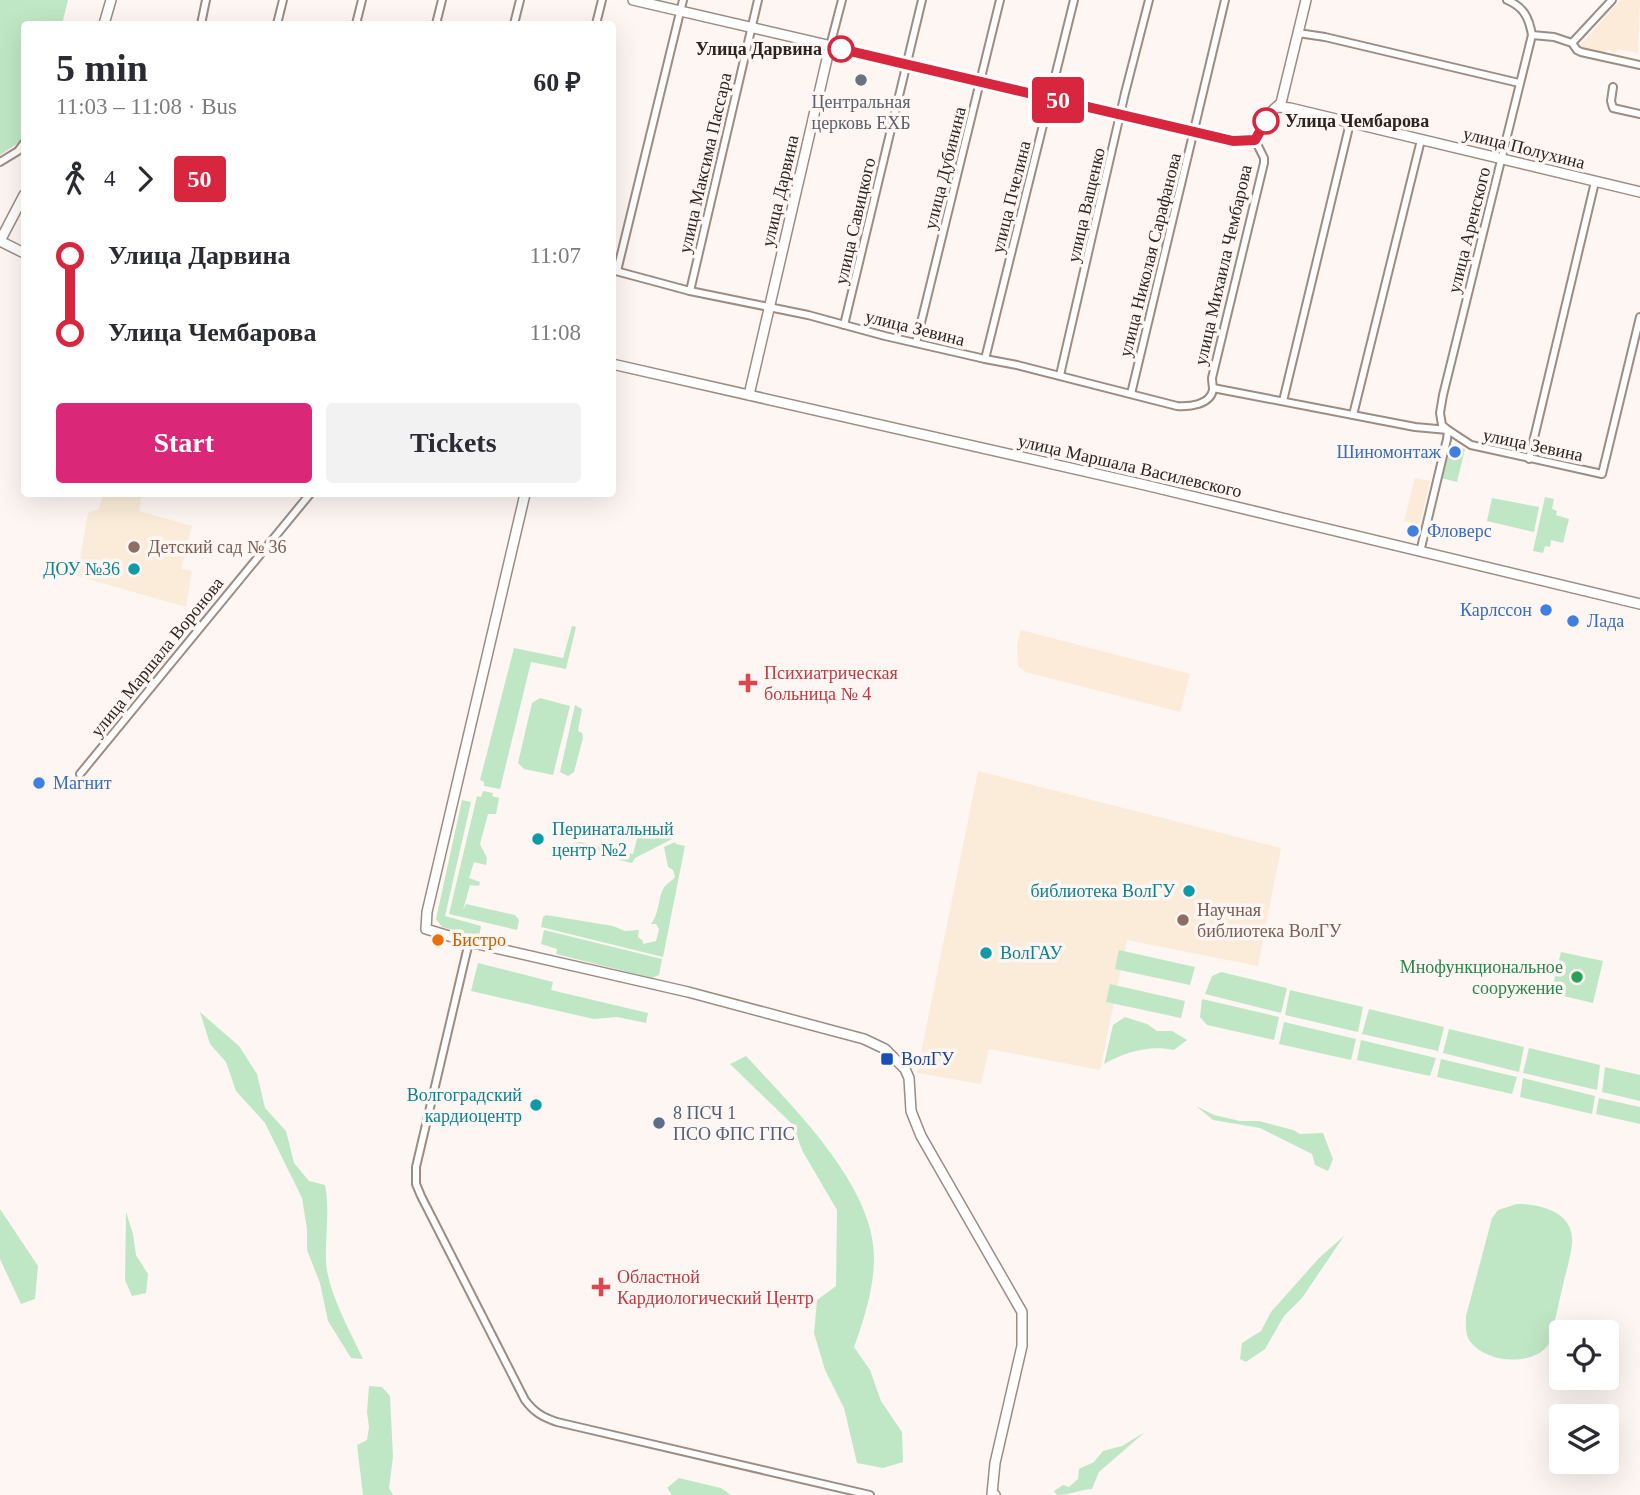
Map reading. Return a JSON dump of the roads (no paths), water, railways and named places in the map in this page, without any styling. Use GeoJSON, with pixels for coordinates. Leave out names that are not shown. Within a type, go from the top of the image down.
{"type":"FeatureCollection","features":[{"type":"Feature","properties":{"kind":"main road"},"geometry":{"type":"LineString","coordinates":[[105,21],[111,0]]}},
{"type":"Feature","properties":{"kind":"main road"},"geometry":{"type":"LineString","coordinates":[[633,0],[1233,141],[1255,140],[1271,112],[1278,107],[1306,0]]}},
{"type":"Feature","properties":{"kind":"main road","name":"улица Дарвина"},"geometry":{"type":"LineString","coordinates":[[749,395],[830,46]]}},
{"type":"Feature","properties":{"kind":"main road","name":"улица Полухина"},"geometry":{"type":"LineString","coordinates":[[1278,107],[1640,192]]}},
{"type":"Feature","properties":{"kind":"main road"},"geometry":{"type":"LineString","coordinates":[[21,201],[0,241],[21,252]]}},
{"type":"Feature","properties":{"kind":"main road","name":"улица Маршала Василевского"},"geometry":{"type":"LineString","coordinates":[[616,365],[1119,479],[1640,604]]}},
{"type":"Feature","properties":{"kind":"main road"},"geometry":{"type":"LineString","coordinates":[[524,497],[426,912],[426,929],[469,942],[688,992],[851,1035],[886,1049],[907,1073],[911,1111],[921,1136],[1022,1312],[1023,1337],[989,1495]]}},
{"type":"Feature","properties":{"kind":"street"},"geometry":{"type":"LineString","coordinates":[[202,21],[206,0]]}},
{"type":"Feature","properties":{"kind":"street"},"geometry":{"type":"LineString","coordinates":[[278,21],[283,0]]}},
{"type":"Feature","properties":{"kind":"street"},"geometry":{"type":"LineString","coordinates":[[357,21],[362,0]]}},
{"type":"Feature","properties":{"kind":"street"},"geometry":{"type":"LineString","coordinates":[[437,21],[442,0]]}},
{"type":"Feature","properties":{"kind":"street"},"geometry":{"type":"LineString","coordinates":[[515,21],[520,0]]}},
{"type":"Feature","properties":{"kind":"street"},"geometry":{"type":"LineString","coordinates":[[597,21],[602,0]]}},
{"type":"Feature","properties":{"kind":"street"},"geometry":{"type":"LineString","coordinates":[[616,267],[682,0]]}},
{"type":"Feature","properties":{"kind":"street","name":"улица Максима Пассара"},"geometry":{"type":"LineString","coordinates":[[690,292],[758,0]]}},
{"type":"Feature","properties":{"kind":"street","name":"улица Дарвина"},"geometry":{"type":"LineString","coordinates":[[830,46],[842,0]]}},
{"type":"Feature","properties":{"kind":"street","name":"улица Савицкого"},"geometry":{"type":"LineString","coordinates":[[844,326],[922,0]]}},
{"type":"Feature","properties":{"kind":"street","name":"улица Дубинина"},"geometry":{"type":"LineString","coordinates":[[916,343],[1000,0]]}},
{"type":"Feature","properties":{"kind":"street","name":"улица Пчелина"},"geometry":{"type":"LineString","coordinates":[[985,359],[1074,0]]}},
{"type":"Feature","properties":{"kind":"street","name":"улица Ващенко"},"geometry":{"type":"LineString","coordinates":[[1060,375],[1149,0]]}},
{"type":"Feature","properties":{"kind":"street","name":"улица Николая Сарафанова"},"geometry":{"type":"LineString","coordinates":[[1130,394],[1225,0]]}},
{"type":"Feature","properties":{"kind":"street"},"geometry":{"type":"LineString","coordinates":[[1507,0],[1516,4],[1526,14],[1532,35],[1553,37],[1572,43],[1577,50],[1640,65]]}},
{"type":"Feature","properties":{"kind":"street"},"geometry":{"type":"LineString","coordinates":[[1572,43],[1612,0]]}},
{"type":"Feature","properties":{"kind":"street"},"geometry":{"type":"LineString","coordinates":[[1298,33],[1519,83]]}},
{"type":"Feature","properties":{"kind":"street","name":"улица Аренского"},"geometry":{"type":"LineString","coordinates":[[1448,430],[1442,425],[1440,413],[1443,395],[1532,35]]}},
{"type":"Feature","properties":{"kind":"street"},"geometry":{"type":"LineString","coordinates":[[1613,87],[1613,108],[1640,114]]}},
{"type":"Feature","properties":{"kind":"street"},"geometry":{"type":"LineString","coordinates":[[1283,401],[1350,123]]}},
{"type":"Feature","properties":{"kind":"street","name":"улица Михаила Чембарова"},"geometry":{"type":"LineString","coordinates":[[1208,397],[1213,388],[1212,378],[1264,163],[1255,140]]}},
{"type":"Feature","properties":{"kind":"street"},"geometry":{"type":"LineString","coordinates":[[1353,415],[1420,140]]}},
{"type":"Feature","properties":{"kind":"street"},"geometry":{"type":"LineString","coordinates":[[0,162],[21,147]]}},
{"type":"Feature","properties":{"kind":"street"},"geometry":{"type":"LineString","coordinates":[[1529,459],[1595,182]]}},
{"type":"Feature","properties":{"kind":"street","name":"улица Зевина"},"geometry":{"type":"LineString","coordinates":[[616,271],[690,292],[768,307],[1185,407],[1199,405],[1208,397]]}},
{"type":"Feature","properties":{"kind":"street","name":"улица Зевина"},"geometry":{"type":"LineString","coordinates":[[1213,388],[1415,427],[1448,430],[1471,446],[1602,474],[1640,317]]}},
{"type":"Feature","properties":{"kind":"street"},"geometry":{"type":"LineString","coordinates":[[1420,552],[1448,430]]}},
{"type":"Feature","properties":{"kind":"street","name":"улица Маршала Воронова"},"geometry":{"type":"LineString","coordinates":[[80,774],[308,497]]}},
{"type":"Feature","properties":{"kind":"street"},"geometry":{"type":"LineString","coordinates":[[469,942],[421,1139],[415,1175],[421,1196],[525,1400],[533,1411],[557,1422],[870,1495]]}},
{"type":"Feature","properties":{"kind":"place","name":"Улица Дарвина"},"geometry":{"type":"Point","coordinates":[841,49]}},
{"type":"Feature","properties":{"kind":"place","name":"Центральная церковь ЕХБ"},"geometry":{"type":"Point","coordinates":[861,80]}},
{"type":"Feature","properties":{"kind":"place","name":"Улица Чембарова"},"geometry":{"type":"Point","coordinates":[1266,121]}},
{"type":"Feature","properties":{"kind":"place","name":"Шиномонтаж"},"geometry":{"type":"Point","coordinates":[1455,452]}},
{"type":"Feature","properties":{"kind":"place","name":"Фловерс"},"geometry":{"type":"Point","coordinates":[1413,531]}},
{"type":"Feature","properties":{"kind":"place","name":"Детский сад № 36"},"geometry":{"type":"Point","coordinates":[134,547]}},
{"type":"Feature","properties":{"kind":"place","name":"ДОУ №36"},"geometry":{"type":"Point","coordinates":[134,569]}},
{"type":"Feature","properties":{"kind":"place","name":"Карлссон"},"geometry":{"type":"Point","coordinates":[1546,610]}},
{"type":"Feature","properties":{"kind":"place","name":"Лада"},"geometry":{"type":"Point","coordinates":[1573,621]}},
{"type":"Feature","properties":{"kind":"place","name":"Психиатрическая больница № 4"},"geometry":{"type":"Point","coordinates":[748,683]}},
{"type":"Feature","properties":{"kind":"place","name":"Магнит"},"geometry":{"type":"Point","coordinates":[39,783]}},
{"type":"Feature","properties":{"kind":"place","name":"Перинатальный центр №2"},"geometry":{"type":"Point","coordinates":[538,839]}},
{"type":"Feature","properties":{"kind":"place","name":"библиотека ВолГУ"},"geometry":{"type":"Point","coordinates":[1189,891]}},
{"type":"Feature","properties":{"kind":"place","name":"Научная библиотека ВолГУ"},"geometry":{"type":"Point","coordinates":[1183,920]}},
{"type":"Feature","properties":{"kind":"place","name":"Бистро"},"geometry":{"type":"Point","coordinates":[438,940]}},
{"type":"Feature","properties":{"kind":"place","name":"ВолГАУ"},"geometry":{"type":"Point","coordinates":[986,953]}},
{"type":"Feature","properties":{"kind":"place","name":"Мнофункциональное сооружение"},"geometry":{"type":"Point","coordinates":[1577,977]}},
{"type":"Feature","properties":{"kind":"place","name":"ВолГУ"},"geometry":{"type":"Point","coordinates":[887,1059]}},
{"type":"Feature","properties":{"kind":"place","name":"Волгоградский кардиоцентр"},"geometry":{"type":"Point","coordinates":[536,1105]}},
{"type":"Feature","properties":{"kind":"place","name":"8 ПСЧ 1 ПСО ФПС ГПС"},"geometry":{"type":"Point","coordinates":[659,1123]}},
{"type":"Feature","properties":{"kind":"place","name":"Областной Кардиологический Центр"},"geometry":{"type":"Point","coordinates":[601,1287]}}]}
